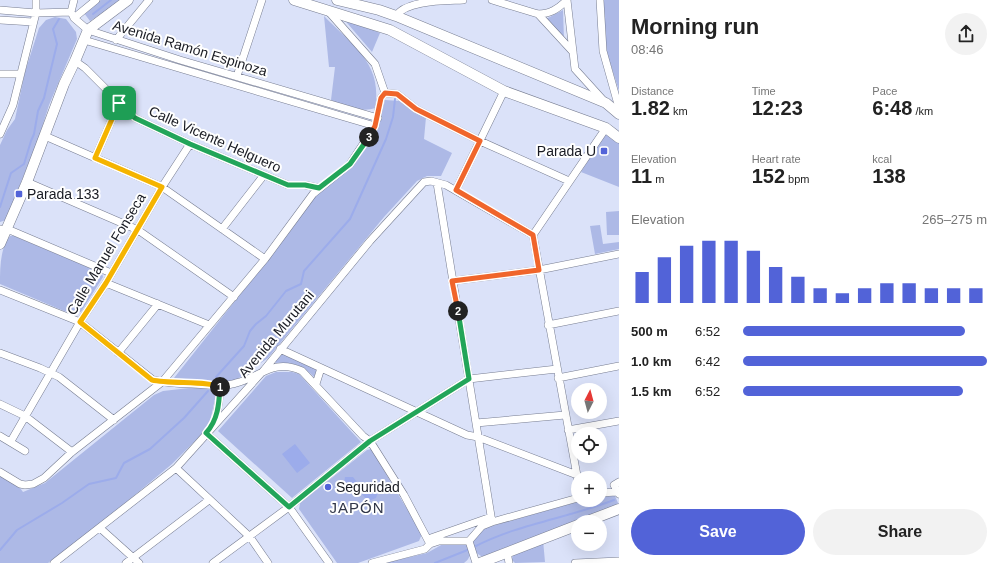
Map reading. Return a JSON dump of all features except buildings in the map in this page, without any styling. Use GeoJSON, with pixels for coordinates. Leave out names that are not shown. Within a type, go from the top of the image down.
{"type":"FeatureCollection","features":[{"type":"Feature","properties":{"kind":"street"},"geometry":{"type":"LineString","coordinates":[[0,134],[2,125],[13,104],[36,13],[36,0]]}},
{"type":"Feature","properties":{"kind":"street"},"geometry":{"type":"LineString","coordinates":[[73,15],[74,0]]}},
{"type":"Feature","properties":{"kind":"street"},"geometry":{"type":"LineString","coordinates":[[0,10],[73,15],[96,0]]}},
{"type":"Feature","properties":{"kind":"street"},"geometry":{"type":"LineString","coordinates":[[0,244],[3,229],[27,182],[64,84],[86,35],[128,0]]}},
{"type":"Feature","properties":{"kind":"street"},"geometry":{"type":"LineString","coordinates":[[116,40],[149,0]]}},
{"type":"Feature","properties":{"kind":"street"},"geometry":{"type":"LineString","coordinates":[[237,76],[262,0]]}},
{"type":"Feature","properties":{"kind":"street"},"geometry":{"type":"LineString","coordinates":[[294,0],[315,4],[328,10],[390,30],[504,91],[606,128],[619,138]]}},
{"type":"Feature","properties":{"kind":"street"},"geometry":{"type":"LineString","coordinates":[[337,0],[379,10],[396,16],[606,103]]}},
{"type":"Feature","properties":{"kind":"street"},"geometry":{"type":"LineString","coordinates":[[396,16],[399,10],[406,6],[439,0],[463,0]]}},
{"type":"Feature","properties":{"kind":"street"},"geometry":{"type":"LineString","coordinates":[[492,0],[538,14],[553,11],[567,0]]}},
{"type":"Feature","properties":{"kind":"street"},"geometry":{"type":"LineString","coordinates":[[567,0],[575,69],[606,103],[619,114]]}},
{"type":"Feature","properties":{"kind":"street"},"geometry":{"type":"LineString","coordinates":[[600,0],[603,51],[619,108]]}},
{"type":"Feature","properties":{"kind":"street"},"geometry":{"type":"LineString","coordinates":[[328,10],[375,64],[385,93]]}},
{"type":"Feature","properties":{"kind":"street"},"geometry":{"type":"LineString","coordinates":[[538,14],[573,52]]}},
{"type":"Feature","properties":{"kind":"street","name":"Avenida Ramón Espinoza"},"geometry":{"type":"LineString","coordinates":[[73,15],[86,35],[375,126]]}},
{"type":"Feature","properties":{"kind":"street"},"geometry":{"type":"LineString","coordinates":[[0,20],[33,22]]}},
{"type":"Feature","properties":{"kind":"street","name":"Avenida Ramón Espinoza"},"geometry":{"type":"LineString","coordinates":[[86,35],[116,40],[378,118]]}},
{"type":"Feature","properties":{"kind":"street","name":"Calle Vicente Helguero"},"geometry":{"type":"LineString","coordinates":[[75,61],[85,68],[135,118],[190,144],[288,185],[305,185],[319,188]]}},
{"type":"Feature","properties":{"kind":"street"},"geometry":{"type":"LineString","coordinates":[[0,74],[20,74]]}},
{"type":"Feature","properties":{"kind":"street"},"geometry":{"type":"LineString","coordinates":[[456,190],[504,91]]}},
{"type":"Feature","properties":{"kind":"street"},"geometry":{"type":"LineString","coordinates":[[0,472],[20,484],[34,484],[44,478],[72,452],[162,382],[209,324],[234,297],[265,259],[319,188],[350,164],[375,126],[378,118],[381,98],[385,93]]}},
{"type":"Feature","properties":{"kind":"street"},"geometry":{"type":"LineString","coordinates":[[385,93],[397,94],[416,109],[480,141],[569,181]]}},
{"type":"Feature","properties":{"kind":"street"},"geometry":{"type":"LineString","coordinates":[[95,158],[119,103]]}},
{"type":"Feature","properties":{"kind":"street"},"geometry":{"type":"LineString","coordinates":[[576,471],[556,370],[533,235],[606,128]]}},
{"type":"Feature","properties":{"kind":"street"},"geometry":{"type":"LineString","coordinates":[[45,136],[162,187],[265,259]]}},
{"type":"Feature","properties":{"kind":"street","name":"Calle Manuel Fonseca"},"geometry":{"type":"LineString","coordinates":[[11,441],[80,322],[106,283],[162,187],[190,144]]}},
{"type":"Feature","properties":{"kind":"street"},"geometry":{"type":"LineString","coordinates":[[222,229],[264,175]]}},
{"type":"Feature","properties":{"kind":"street"},"geometry":{"type":"LineString","coordinates":[[27,182],[138,230],[234,297]]}},
{"type":"Feature","properties":{"kind":"street","name":"Avenida Murutani"},"geometry":{"type":"LineString","coordinates":[[54,563],[176,468],[264,370],[370,241],[420,185],[424,182],[437,183]]}},
{"type":"Feature","properties":{"kind":"street"},"geometry":{"type":"LineString","coordinates":[[492,519],[437,183],[456,190],[533,235]]}},
{"type":"Feature","properties":{"kind":"street"},"geometry":{"type":"LineString","coordinates":[[3,229],[111,273]]}},
{"type":"Feature","properties":{"kind":"street"},"geometry":{"type":"LineString","coordinates":[[452,281],[539,270],[619,254]]}},
{"type":"Feature","properties":{"kind":"street"},"geometry":{"type":"LineString","coordinates":[[106,283],[209,324]]}},
{"type":"Feature","properties":{"kind":"street"},"geometry":{"type":"LineString","coordinates":[[0,290],[80,322],[152,380],[220,386],[237,383],[264,370],[280,366],[296,368],[302,371],[316,384],[363,436],[370,441],[394,478],[429,541]]}},
{"type":"Feature","properties":{"kind":"street"},"geometry":{"type":"LineString","coordinates":[[118,353],[158,304]]}},
{"type":"Feature","properties":{"kind":"street"},"geometry":{"type":"LineString","coordinates":[[548,325],[619,311]]}},
{"type":"Feature","properties":{"kind":"street"},"geometry":{"type":"LineString","coordinates":[[280,349],[467,435],[478,437],[571,476]]}},
{"type":"Feature","properties":{"kind":"street"},"geometry":{"type":"LineString","coordinates":[[0,353],[51,372],[114,420]]}},
{"type":"Feature","properties":{"kind":"street"},"geometry":{"type":"LineString","coordinates":[[558,378],[619,366]]}},
{"type":"Feature","properties":{"kind":"street"},"geometry":{"type":"LineString","coordinates":[[316,384],[321,368]]}},
{"type":"Feature","properties":{"kind":"street"},"geometry":{"type":"LineString","coordinates":[[213,563],[289,507],[370,441],[469,379],[556,370]]}},
{"type":"Feature","properties":{"kind":"street"},"geometry":{"type":"LineString","coordinates":[[214,424],[219,401],[220,386]]}},
{"type":"Feature","properties":{"kind":"street"},"geometry":{"type":"LineString","coordinates":[[0,404],[25,416],[72,452]]}},
{"type":"Feature","properties":{"kind":"street"},"geometry":{"type":"LineString","coordinates":[[476,422],[565,415]]}},
{"type":"Feature","properties":{"kind":"street"},"geometry":{"type":"LineString","coordinates":[[568,430],[619,421]]}},
{"type":"Feature","properties":{"kind":"street"},"geometry":{"type":"LineString","coordinates":[[206,433],[289,507],[329,563]]}},
{"type":"Feature","properties":{"kind":"street"},"geometry":{"type":"LineString","coordinates":[[0,436],[11,441],[25,451]]}},
{"type":"Feature","properties":{"kind":"street"},"geometry":{"type":"LineString","coordinates":[[176,468],[250,537],[268,563]]}},
{"type":"Feature","properties":{"kind":"street"},"geometry":{"type":"LineString","coordinates":[[607,493],[618,493],[614,485],[619,482]]}},
{"type":"Feature","properties":{"kind":"street"},"geometry":{"type":"LineString","coordinates":[[126,563],[209,500]]}},
{"type":"Feature","properties":{"kind":"street"},"geometry":{"type":"LineString","coordinates":[[372,563],[424,549],[429,541],[492,519],[571,500]]}},
{"type":"Feature","properties":{"kind":"street"},"geometry":{"type":"LineString","coordinates":[[603,515],[619,509]]}},
{"type":"Feature","properties":{"kind":"street"},"geometry":{"type":"LineString","coordinates":[[470,543],[482,526],[492,519]]}},
{"type":"Feature","properties":{"kind":"street"},"geometry":{"type":"LineString","coordinates":[[100,528],[139,563]]}},
{"type":"Feature","properties":{"kind":"street"},"geometry":{"type":"LineString","coordinates":[[480,563],[571,528]]}},
{"type":"Feature","properties":{"kind":"street"},"geometry":{"type":"LineString","coordinates":[[429,541],[470,543]]}},
{"type":"Feature","properties":{"kind":"street"},"geometry":{"type":"LineString","coordinates":[[470,543],[476,563]]}},
{"type":"Feature","properties":{"kind":"street"},"geometry":{"type":"LineString","coordinates":[[507,552],[509,563]]}},
{"type":"Feature","properties":{"kind":"street"},"geometry":{"type":"LineString","coordinates":[[575,563],[619,561]]}},
{"type":"Feature","properties":{"kind":"shaded area"},"geometry":{"type":"Polygon","coordinates":[[[101,0],[122,0],[90,21],[84,13],[101,0]]]}},
{"type":"Feature","properties":{"kind":"shaded area"},"geometry":{"type":"Polygon","coordinates":[[[603,0],[619,0],[619,91],[606,50],[603,0]]]}},
{"type":"Feature","properties":{"kind":"shaded area"},"geometry":{"type":"Polygon","coordinates":[[[563,10],[564,40],[546,19],[563,10]]]}},
{"type":"Feature","properties":{"kind":"shaded area"},"geometry":{"type":"Polygon","coordinates":[[[324,16],[355,46],[370,67],[376,92],[375,108],[364,110],[331,100],[335,67],[329,67],[324,16]]]}},
{"type":"Feature","properties":{"kind":"shaded area"},"geometry":{"type":"Polygon","coordinates":[[[55,17],[66,19],[76,32],[77,39],[49,105],[39,137],[6,220],[0,222],[0,145],[7,130],[15,119],[25,72],[39,28],[46,20],[55,17]]]}},
{"type":"Feature","properties":{"kind":"shaded area"},"geometry":{"type":"Polygon","coordinates":[[[342,17],[380,33],[372,52],[342,17]]]}},
{"type":"Feature","properties":{"kind":"shaded area"},"geometry":{"type":"Polygon","coordinates":[[[385,100],[400,101],[412,111],[426,117],[424,139],[452,153],[441,176],[427,176],[417,181],[384,217],[268,358],[236,380],[221,382],[174,378],[273,253],[315,196],[352,167],[371,140],[380,120],[385,100]]]}},
{"type":"Feature","properties":{"kind":"shaded area"},"geometry":{"type":"Polygon","coordinates":[[[608,134],[619,141],[619,187],[581,172],[603,136],[608,134]]]}},
{"type":"Feature","properties":{"kind":"shaded area"},"geometry":{"type":"Polygon","coordinates":[[[619,211],[619,235],[607,235],[606,212],[619,211]]]}},
{"type":"Feature","properties":{"kind":"shaded area"},"geometry":{"type":"Polygon","coordinates":[[[600,225],[603,244],[619,242],[619,249],[595,254],[590,226],[600,225]]]}},
{"type":"Feature","properties":{"kind":"shaded area"},"geometry":{"type":"Polygon","coordinates":[[[10,236],[14,236],[102,273],[103,277],[81,312],[73,313],[64,311],[0,284],[2,252],[10,236]]]}},
{"type":"Feature","properties":{"kind":"shaded area"},"geometry":{"type":"Polygon","coordinates":[[[282,353],[317,370],[314,377],[297,365],[276,363],[275,361],[282,353]]]}},
{"type":"Feature","properties":{"kind":"shaded area"},"geometry":{"type":"Polygon","coordinates":[[[276,372],[292,372],[299,374],[361,442],[292,498],[218,431],[266,376],[276,372]]]}},
{"type":"Feature","properties":{"kind":"shaded area"},"geometry":{"type":"Polygon","coordinates":[[[198,387],[215,387],[215,399],[210,422],[201,435],[172,464],[100,524],[48,563],[0,563],[0,476],[20,488],[23,492],[45,483],[154,395],[163,391],[198,387]]]}},
{"type":"Feature","properties":{"kind":"shaded area"},"geometry":{"type":"Polygon","coordinates":[[[295,444],[310,463],[297,473],[282,454],[295,444]]]}},
{"type":"Feature","properties":{"kind":"shaded area"},"geometry":{"type":"Polygon","coordinates":[[[371,449],[422,534],[419,541],[358,563],[337,563],[299,509],[300,503],[367,450],[371,449]]]}},
{"type":"Feature","properties":{"kind":"shaded area"},"geometry":{"type":"Polygon","coordinates":[[[345,477],[353,477],[360,486],[375,486],[378,492],[376,498],[368,501],[360,492],[350,490],[344,483],[345,477]]]}},
{"type":"Feature","properties":{"kind":"shaded area"},"geometry":{"type":"Polygon","coordinates":[[[615,496],[618,503],[590,515],[571,515],[571,522],[484,556],[481,556],[475,552],[473,542],[477,534],[485,528],[571,504],[571,507],[607,507],[607,497],[615,496]]]}},
{"type":"Feature","properties":{"kind":"shaded area"},"geometry":{"type":"Polygon","coordinates":[[[543,540],[545,562],[515,563],[512,560],[513,552],[543,540]]]}},
{"type":"Feature","properties":{"kind":"shaded area"},"geometry":{"type":"Polygon","coordinates":[[[443,544],[467,544],[469,552],[468,559],[464,563],[385,563],[427,553],[443,544]]]}},
{"type":"Feature","properties":{"kind":"waterway"},"geometry":{"type":"LineString","coordinates":[[93,14],[111,0]]}},
{"type":"Feature","properties":{"kind":"waterway"},"geometry":{"type":"LineString","coordinates":[[0,207],[11,173],[24,164],[34,134],[38,111],[44,98],[57,44],[53,29],[59,19]]}},
{"type":"Feature","properties":{"kind":"waterway"},"geometry":{"type":"LineString","coordinates":[[216,377],[244,346],[250,331],[266,316],[286,291],[301,284],[304,271],[350,219],[386,139],[393,117],[395,99]]}},
{"type":"Feature","properties":{"kind":"waterway"},"geometry":{"type":"LineString","coordinates":[[0,550],[17,530],[62,503],[89,484],[116,478],[124,463],[150,449],[184,418],[208,391]]}},
{"type":"Feature","properties":{"kind":"waterway"},"geometry":{"type":"LineString","coordinates":[[474,547],[508,532],[579,512],[614,500]]}},
{"type":"Feature","properties":{"kind":"waterway"},"geometry":{"type":"LineString","coordinates":[[435,563],[470,549]]}},
{"type":"Feature","properties":{"kind":"place","name":"Parada U"},"geometry":{"type":"Point","coordinates":[604,151]}},
{"type":"Feature","properties":{"kind":"place","name":"Parada 133"},"geometry":{"type":"Point","coordinates":[19,194]}},
{"type":"Feature","properties":{"kind":"place","name":"Seguridad"},"geometry":{"type":"Point","coordinates":[328,487]}},
{"type":"Feature","properties":{"kind":"district","name":"JAPÓN"},"geometry":{"type":"Point","coordinates":[357,507]}},
{"type":"Feature","properties":{"kind":"route"},"geometry":{"type":"LineString","coordinates":[[385,93],[397,94],[416,109],[480,141],[456,190],[533,235],[539,270],[452,281],[469,379],[370,441],[289,507],[206,433],[214,424],[219,401],[220,386],[201,383],[184,384],[152,380],[80,322],[106,283],[162,187],[95,158],[119,103],[135,118],[190,144],[288,185],[305,185],[319,188],[350,164],[368,139],[378,118],[381,98],[385,93]]}}]}
